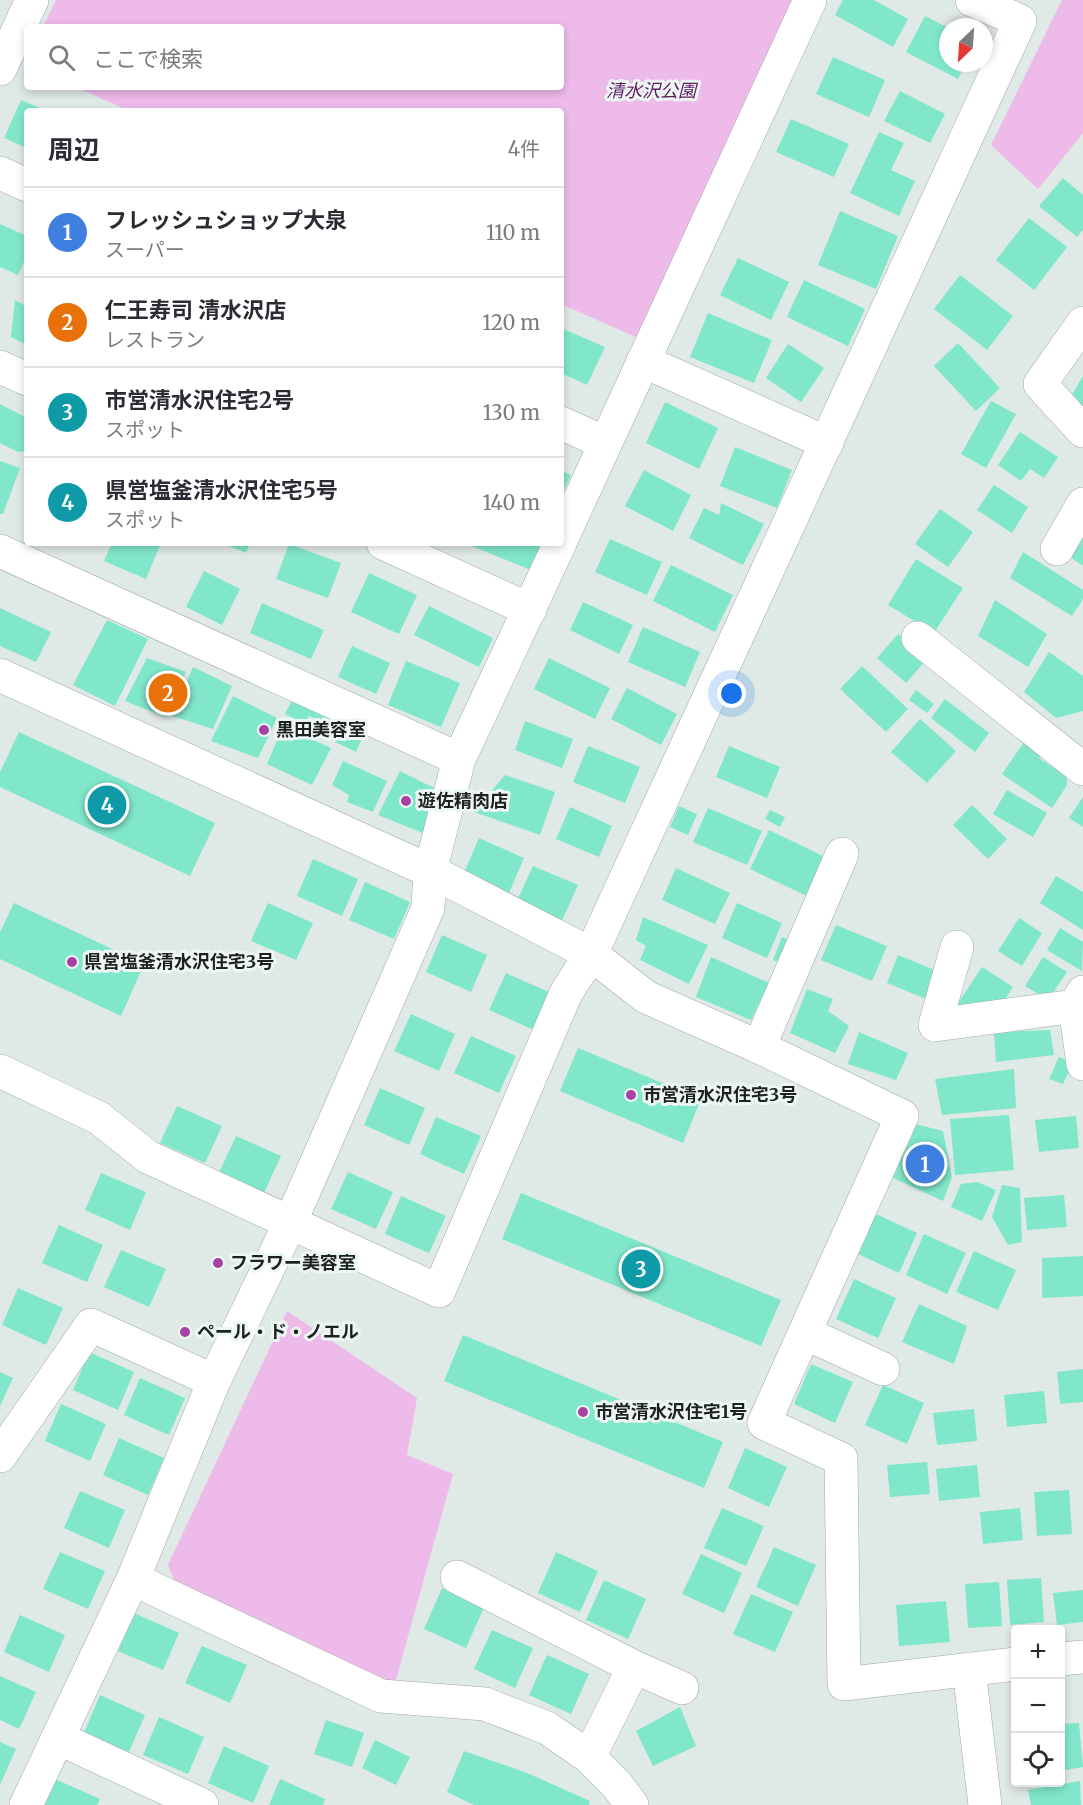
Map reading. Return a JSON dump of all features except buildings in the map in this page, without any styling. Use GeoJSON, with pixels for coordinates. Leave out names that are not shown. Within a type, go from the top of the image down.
{"type":"FeatureCollection","features":[{"type":"Feature","properties":{"kind":"street"},"geometry":{"type":"LineString","coordinates":[[0,69],[32,0]]}},
{"type":"Feature","properties":{"kind":"street"},"geometry":{"type":"LineString","coordinates":[[564,533],[810,0]]}},
{"type":"Feature","properties":{"kind":"street"},"geometry":{"type":"LineString","coordinates":[[0,1071],[99,1118],[148,1157],[439,1291],[566,993],[591,954],[1020,21],[972,0]]}},
{"type":"Feature","properties":{"kind":"street"},"geometry":{"type":"LineString","coordinates":[[0,173],[24,184]]}},
{"type":"Feature","properties":{"kind":"street"},"geometry":{"type":"LineString","coordinates":[[1083,323],[1040,384],[1083,431]]}},
{"type":"Feature","properties":{"kind":"street"},"geometry":{"type":"LineString","coordinates":[[643,361],[827,443]]}},
{"type":"Feature","properties":{"kind":"street"},"geometry":{"type":"LineString","coordinates":[[0,367],[24,378]]}},
{"type":"Feature","properties":{"kind":"street"},"geometry":{"type":"LineString","coordinates":[[564,424],[605,443]]}},
{"type":"Feature","properties":{"kind":"street"},"geometry":{"type":"LineString","coordinates":[[1057,549],[1083,504]]}},
{"type":"Feature","properties":{"kind":"street"},"geometry":{"type":"LineString","coordinates":[[390,546],[530,610]]}},
{"type":"Feature","properties":{"kind":"street"},"geometry":{"type":"LineString","coordinates":[[26,1805],[133,1579],[214,1381],[290,1223],[428,908],[430,871],[459,759],[558,546]]}},
{"type":"Feature","properties":{"kind":"street"},"geometry":{"type":"LineString","coordinates":[[0,551],[459,759]]}},
{"type":"Feature","properties":{"kind":"street"},"geometry":{"type":"LineString","coordinates":[[918,638],[1083,769]]}},
{"type":"Feature","properties":{"kind":"street"},"geometry":{"type":"LineString","coordinates":[[0,675],[430,871],[591,954],[646,997],[759,1047],[902,1116],[764,1423],[841,1459],[844,1684],[1011,1665]]}},
{"type":"Feature","properties":{"kind":"street"},"geometry":{"type":"LineString","coordinates":[[759,1047],[842,854]]}},
{"type":"Feature","properties":{"kind":"street"},"geometry":{"type":"LineString","coordinates":[[957,947],[935,1025],[1079,999],[1083,1064]]}},
{"type":"Feature","properties":{"kind":"street"},"geometry":{"type":"LineString","coordinates":[[0,1456],[91,1325],[214,1381]]}},
{"type":"Feature","properties":{"kind":"street"},"geometry":{"type":"LineString","coordinates":[[805,1333],[883,1369]]}},
{"type":"Feature","properties":{"kind":"street"},"geometry":{"type":"LineString","coordinates":[[457,1577],[634,1667],[682,1688]]}},
{"type":"Feature","properties":{"kind":"street"},"geometry":{"type":"LineString","coordinates":[[133,1579],[381,1696],[485,1704],[547,1728],[589,1757],[618,1798]]}},
{"type":"Feature","properties":{"kind":"street"},"geometry":{"type":"LineString","coordinates":[[1065,1659],[1083,1657]]}},
{"type":"Feature","properties":{"kind":"street"},"geometry":{"type":"LineString","coordinates":[[589,1757],[634,1667]]}},
{"type":"Feature","properties":{"kind":"street"},"geometry":{"type":"LineString","coordinates":[[969,1669],[985,1805]]}},
{"type":"Feature","properties":{"kind":"street"},"geometry":{"type":"LineString","coordinates":[[58,1738],[202,1805]]}},
{"type":"Feature","properties":{"kind":"green space","name":"清水沢公園"},"geometry":{"type":"Polygon","coordinates":[[[56,0],[794,0],[638,338],[564,305],[564,108],[122,108],[83,90],[564,90],[564,24],[44,24],[56,0]]]}},
{"type":"Feature","properties":{"kind":"green space"},"geometry":{"type":"Polygon","coordinates":[[[1062,0],[1083,0],[1083,133],[1038,189],[991,145],[1062,0]]]}},
{"type":"Feature","properties":{"kind":"green space"},"geometry":{"type":"Polygon","coordinates":[[[287,1311],[417,1398],[407,1455],[453,1474],[394,1687],[176,1584],[168,1565],[287,1311]]]}},
{"type":"Feature","properties":{"kind":"place","name":"仁王寿司 清水沢店"},"geometry":{"type":"Point","coordinates":[168,693]}},
{"type":"Feature","properties":{"kind":"place","name":"黒田美容室"},"geometry":{"type":"Point","coordinates":[264,730]}},
{"type":"Feature","properties":{"kind":"place","name":"遊佐精肉店"},"geometry":{"type":"Point","coordinates":[406,801]}},
{"type":"Feature","properties":{"kind":"place","name":"県営塩釜清水沢住宅5号"},"geometry":{"type":"Point","coordinates":[107,805]}},
{"type":"Feature","properties":{"kind":"place","name":"県営塩釜清水沢住宅3号"},"geometry":{"type":"Point","coordinates":[72,962]}},
{"type":"Feature","properties":{"kind":"place","name":"市営清水沢住宅3号"},"geometry":{"type":"Point","coordinates":[631,1095]}},
{"type":"Feature","properties":{"kind":"place","name":"フレッシュショップ大泉"},"geometry":{"type":"Point","coordinates":[925,1164]}},
{"type":"Feature","properties":{"kind":"place","name":"フラワー美容室"},"geometry":{"type":"Point","coordinates":[218,1263]}},
{"type":"Feature","properties":{"kind":"place","name":"市営清水沢住宅2号"},"geometry":{"type":"Point","coordinates":[641,1269]}},
{"type":"Feature","properties":{"kind":"place","name":"ペール・ド・ノエル"},"geometry":{"type":"Point","coordinates":[185,1332]}},
{"type":"Feature","properties":{"kind":"place","name":"市営清水沢住宅1号"},"geometry":{"type":"Point","coordinates":[583,1412]}}]}
